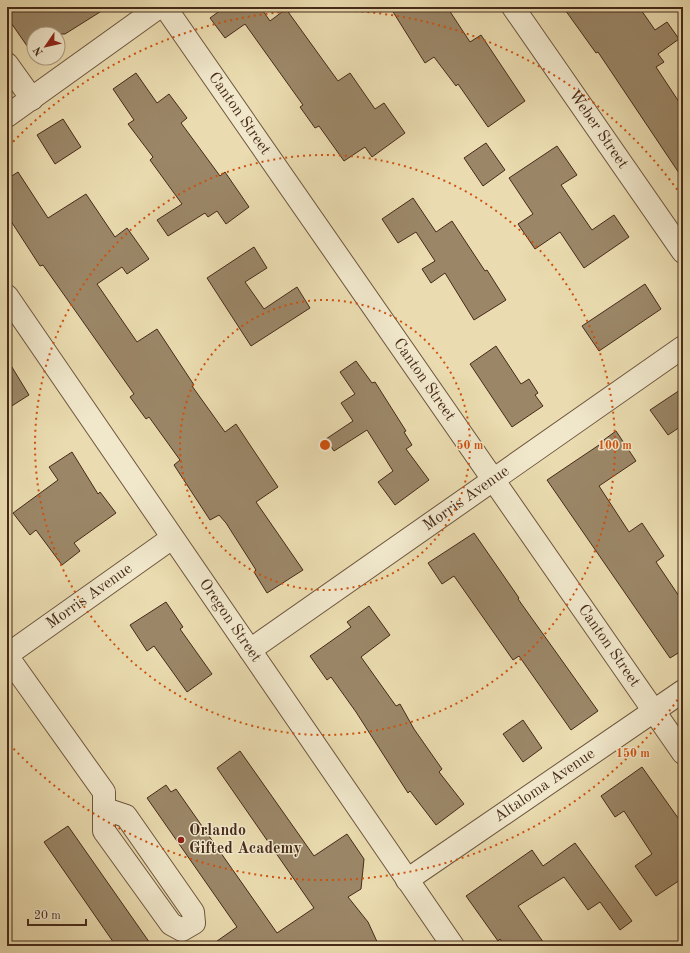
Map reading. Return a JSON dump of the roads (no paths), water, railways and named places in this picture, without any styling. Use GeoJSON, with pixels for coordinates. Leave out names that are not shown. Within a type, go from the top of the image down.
{"type":"FeatureCollection","features":[{"type":"Feature","properties":{"kind":"street"},"geometry":{"type":"LineString","coordinates":[[7,116],[159,7]]}},
{"type":"Feature","properties":{"kind":"street","name":"Canton Street"},"geometry":{"type":"LineString","coordinates":[[165,7],[683,753]]}},
{"type":"Feature","properties":{"kind":"street","name":"Weber Street"},"geometry":{"type":"LineString","coordinates":[[513,7],[683,252]]}},
{"type":"Feature","properties":{"kind":"street"},"geometry":{"type":"LineString","coordinates":[[7,64],[32,99]]}},
{"type":"Feature","properties":{"kind":"street","name":"Oregon Street"},"geometry":{"type":"LineString","coordinates":[[8,301],[453,946]]}},
{"type":"Feature","properties":{"kind":"street","name":"Morris Avenue"},"geometry":{"type":"LineString","coordinates":[[250,650],[683,347]]}},
{"type":"Feature","properties":{"kind":"street","name":"Morris Avenue"},"geometry":{"type":"LineString","coordinates":[[7,656],[172,538]]}},
{"type":"Feature","properties":{"kind":"street"},"geometry":{"type":"LineString","coordinates":[[7,656],[104,792],[104,809],[104,831],[171,924],[182,930],[194,923],[193,912],[126,816],[104,809]]}},
{"type":"Feature","properties":{"kind":"street","name":"Altaloma Avenue"},"geometry":{"type":"LineString","coordinates":[[407,880],[683,691]]}},
{"type":"Feature","properties":{"kind":"place","name":"Orlando Gifted Academy"},"geometry":{"type":"Point","coordinates":[181,840]}}]}
